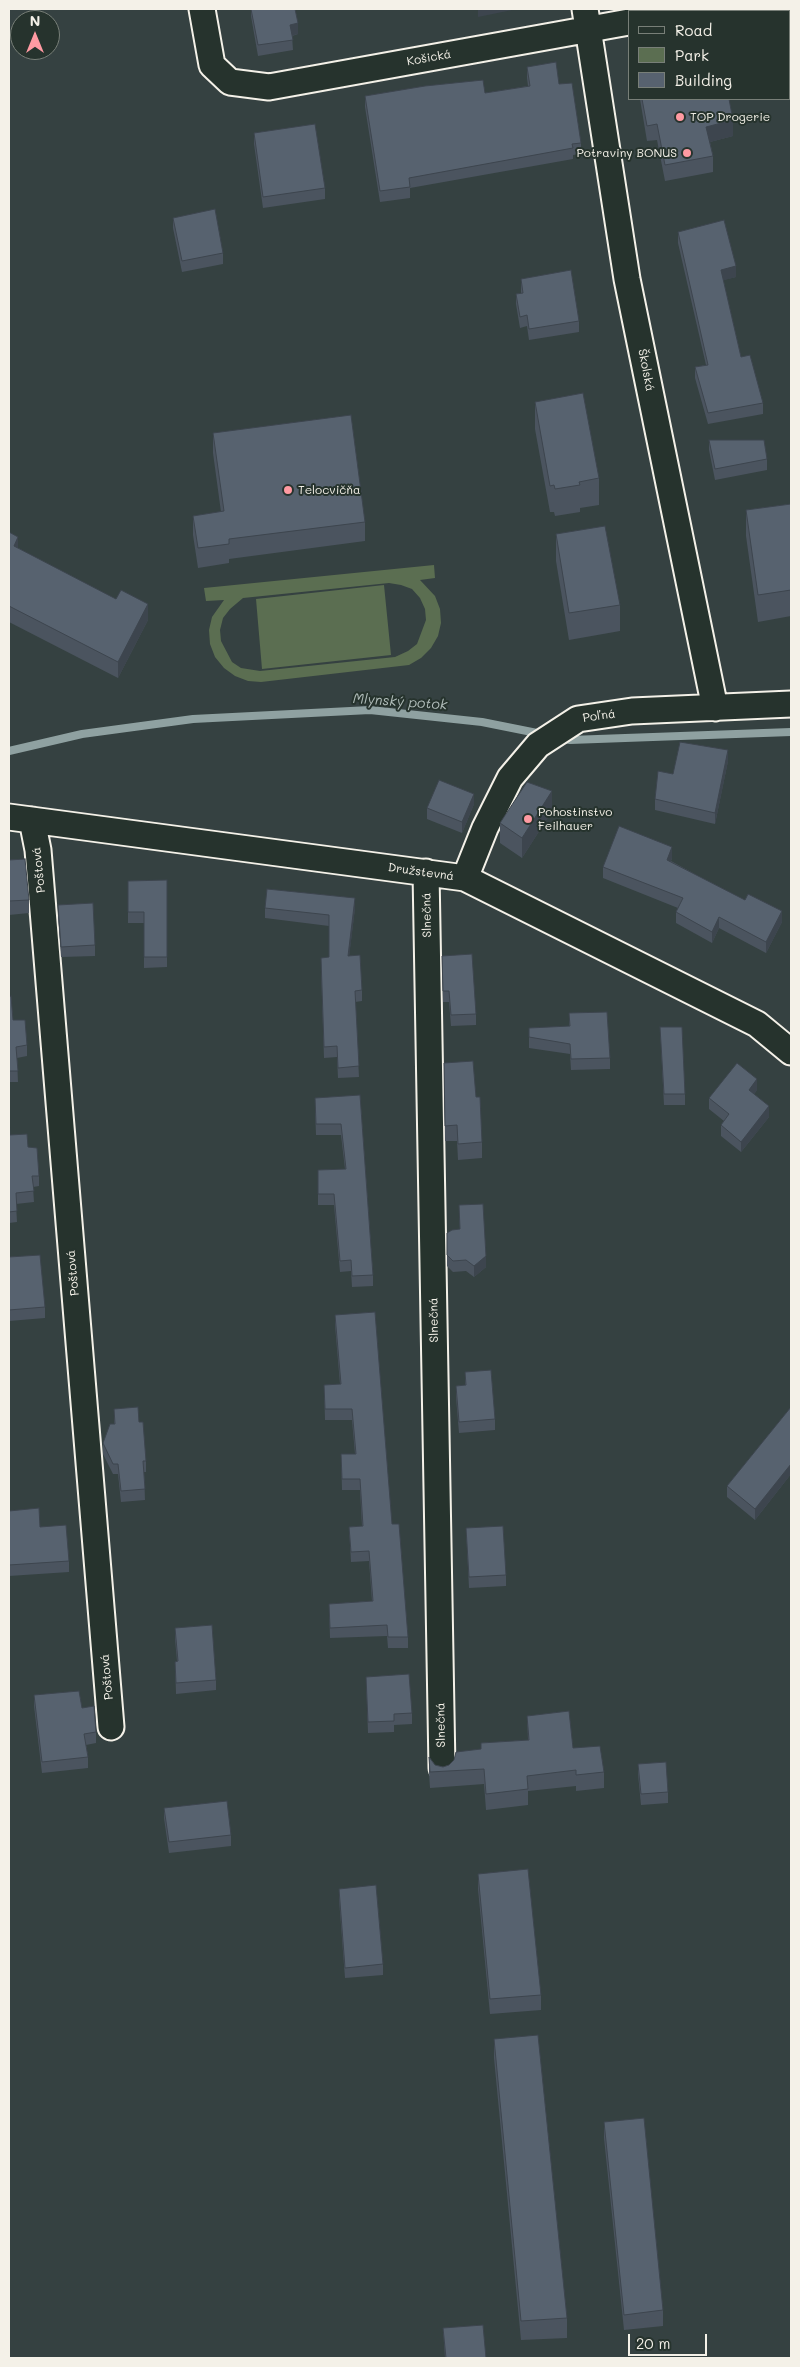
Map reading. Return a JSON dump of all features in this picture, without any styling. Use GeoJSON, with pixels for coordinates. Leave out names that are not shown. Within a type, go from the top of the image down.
{"type":"FeatureCollection","features":[{"type":"Feature","properties":{"kind":"street","name":"Košická"},"geometry":{"type":"LineString","coordinates":[[202,9],[212,65],[230,82],[269,87],[587,19],[628,22]]}},
{"type":"Feature","properties":{"kind":"street","name":"Školská"},"geometry":{"type":"LineString","coordinates":[[587,19],[627,279],[715,708]]}},
{"type":"Feature","properties":{"kind":"street","name":"Poľná"},"geometry":{"type":"LineString","coordinates":[[465,878],[485,828],[510,778],[538,745],[578,719],[632,711],[791,704]]}},
{"type":"Feature","properties":{"kind":"street","name":"Družstevná"},"geometry":{"type":"LineString","coordinates":[[21,819],[465,878],[757,1024],[791,1052]]}},
{"type":"Feature","properties":{"kind":"street","name":"Poštová"},"geometry":{"type":"LineString","coordinates":[[21,819],[38,850],[111,1727]]}},
{"type":"Feature","properties":{"kind":"street","name":"Slnečná"},"geometry":{"type":"LineString","coordinates":[[426,872],[442,1768]]}},
{"type":"Feature","properties":{"kind":"green space"},"geometry":{"type":"Polygon","coordinates":[[[434,565],[435,578],[420,580],[435,596],[440,609],[441,623],[438,636],[431,648],[421,658],[409,665],[261,682],[248,681],[235,676],[224,668],[215,657],[210,644],[209,630],[212,617],[224,600],[206,601],[204,588],[434,565]],[[389,583],[243,598],[223,618],[220,630],[221,641],[232,662],[241,668],[260,671],[395,657],[417,644],[426,620],[425,609],[420,598],[412,589],[389,583]]]}},
{"type":"Feature","properties":{"kind":"green space"},"geometry":{"type":"Polygon","coordinates":[[[384,585],[391,655],[262,669],[256,599],[384,585]]]}},
{"type":"Feature","properties":{"kind":"building"},"geometry":{"type":"Polygon","coordinates":[[[251,9],[295,9],[298,23],[290,25],[293,40],[258,45],[251,9]]]}},
{"type":"Feature","properties":{"kind":"building"},"geometry":{"type":"Polygon","coordinates":[[[556,62],[559,84],[572,83],[581,143],[572,144],[573,148],[409,178],[410,187],[380,191],[365,96],[425,86],[483,80],[485,93],[530,86],[527,67],[556,62]]]}},
{"type":"Feature","properties":{"kind":"building"},"geometry":{"type":"Polygon","coordinates":[[[642,100],[729,100],[733,120],[706,127],[713,156],[665,165],[657,124],[647,126],[642,100]]]}},
{"type":"Feature","properties":{"kind":"building"},"geometry":{"type":"Polygon","coordinates":[[[315,124],[325,188],[263,197],[254,133],[315,124]]]}},
{"type":"Feature","properties":{"kind":"building"},"geometry":{"type":"Polygon","coordinates":[[[215,209],[223,253],[182,261],[173,218],[215,209]]]}},
{"type":"Feature","properties":{"kind":"building"},"geometry":{"type":"Polygon","coordinates":[[[724,220],[736,266],[721,270],[741,357],[750,355],[763,403],[708,413],[695,367],[708,365],[678,232],[724,220]]]}},
{"type":"Feature","properties":{"kind":"building"},"geometry":{"type":"Polygon","coordinates":[[[571,270],[579,321],[529,329],[527,315],[520,317],[516,294],[523,293],[521,279],[571,270]]]}},
{"type":"Feature","properties":{"kind":"building"},"geometry":{"type":"Polygon","coordinates":[[[583,393],[599,478],[579,482],[580,485],[555,489],[554,485],[550,486],[535,402],[583,393]]]}},
{"type":"Feature","properties":{"kind":"building","name":"Telocvičňa"},"geometry":{"type":"Polygon","coordinates":[[[351,415],[365,522],[229,539],[229,544],[198,548],[193,516],[224,511],[213,433],[351,415]]]}},
{"type":"Feature","properties":{"kind":"building"},"geometry":{"type":"Polygon","coordinates":[[[709,440],[764,440],[767,459],[715,469],[709,440]]]}},
{"type":"Feature","properties":{"kind":"building"},"geometry":{"type":"Polygon","coordinates":[[[791,504],[791,590],[758,595],[746,510],[791,504]]]}},
{"type":"Feature","properties":{"kind":"building"},"geometry":{"type":"Polygon","coordinates":[[[605,526],[620,605],[569,613],[556,534],[605,526]]]}},
{"type":"Feature","properties":{"kind":"building"},"geometry":{"type":"Polygon","coordinates":[[[9,532],[18,537],[14,546],[116,599],[121,590],[148,604],[118,662],[9,606],[9,532]]]}},
{"type":"Feature","properties":{"kind":"building"},"geometry":{"type":"Polygon","coordinates":[[[680,742],[728,750],[715,813],[655,799],[658,771],[673,774],[680,742]]]}},
{"type":"Feature","properties":{"kind":"building"},"geometry":{"type":"Polygon","coordinates":[[[439,780],[474,794],[462,822],[427,808],[439,780]]]}},
{"type":"Feature","properties":{"kind":"building"},"geometry":{"type":"Polygon","coordinates":[[[527,782],[552,791],[522,838],[500,823],[527,782]]]}},
{"type":"Feature","properties":{"kind":"building"},"geometry":{"type":"Polygon","coordinates":[[[619,826],[672,847],[667,860],[745,900],[748,894],[782,911],[766,942],[719,917],[712,932],[676,912],[683,898],[603,867],[619,826]]]}},
{"type":"Feature","properties":{"kind":"building"},"geometry":{"type":"Polygon","coordinates":[[[25,859],[29,900],[9,901],[9,860],[25,859]]]}},
{"type":"Feature","properties":{"kind":"building"},"geometry":{"type":"Polygon","coordinates":[[[167,880],[167,957],[144,957],[144,912],[128,912],[128,881],[167,880]]]}},
{"type":"Feature","properties":{"kind":"building"},"geometry":{"type":"Polygon","coordinates":[[[267,889],[355,898],[348,956],[360,955],[362,990],[355,991],[359,1066],[338,1068],[337,1046],[324,1047],[321,958],[329,957],[329,915],[265,908],[267,889]]]}},
{"type":"Feature","properties":{"kind":"building"},"geometry":{"type":"Polygon","coordinates":[[[93,903],[95,945],[61,947],[58,905],[93,903]]]}},
{"type":"Feature","properties":{"kind":"building"},"geometry":{"type":"Polygon","coordinates":[[[472,954],[476,1014],[451,1015],[449,991],[443,991],[442,956],[472,954]]]}},
{"type":"Feature","properties":{"kind":"building"},"geometry":{"type":"Polygon","coordinates":[[[11,996],[13,1020],[25,1020],[27,1045],[16,1047],[18,1071],[9,1071],[9,997],[11,996]]]}},
{"type":"Feature","properties":{"kind":"building"},"geometry":{"type":"Polygon","coordinates":[[[607,1012],[610,1058],[571,1059],[570,1044],[529,1037],[529,1028],[570,1026],[569,1013],[607,1012]]]}},
{"type":"Feature","properties":{"kind":"building"},"geometry":{"type":"Polygon","coordinates":[[[660,1027],[682,1027],[685,1094],[664,1094],[660,1027]]]}},
{"type":"Feature","properties":{"kind":"building"},"geometry":{"type":"Polygon","coordinates":[[[473,1061],[476,1097],[480,1097],[482,1142],[458,1144],[457,1125],[445,1126],[444,1063],[473,1061]]]}},
{"type":"Feature","properties":{"kind":"building"},"geometry":{"type":"Polygon","coordinates":[[[737,1063],[757,1079],[749,1090],[769,1106],[741,1142],[721,1125],[729,1114],[709,1098],[737,1063]]]}},
{"type":"Feature","properties":{"kind":"building"},"geometry":{"type":"Polygon","coordinates":[[[360,1095],[373,1275],[352,1276],[351,1260],[340,1261],[334,1194],[318,1194],[318,1170],[346,1169],[341,1124],[316,1124],[315,1098],[360,1095]]]}},
{"type":"Feature","properties":{"kind":"building"},"geometry":{"type":"Polygon","coordinates":[[[9,1119],[10,1135],[27,1134],[28,1147],[37,1148],[39,1176],[32,1176],[34,1191],[16,1193],[17,1211],[9,1212],[9,1119]]]}},
{"type":"Feature","properties":{"kind":"building"},"geometry":{"type":"Polygon","coordinates":[[[483,1204],[486,1256],[474,1266],[466,1260],[453,1261],[447,1255],[447,1233],[460,1229],[459,1205],[483,1204]]]}},
{"type":"Feature","properties":{"kind":"building"},"geometry":{"type":"Polygon","coordinates":[[[40,1255],[45,1307],[9,1310],[9,1257],[40,1255]]]}},
{"type":"Feature","properties":{"kind":"building"},"geometry":{"type":"Polygon","coordinates":[[[375,1312],[392,1524],[399,1524],[408,1637],[388,1637],[387,1625],[330,1628],[329,1604],[373,1601],[369,1551],[351,1552],[349,1527],[363,1526],[360,1479],[342,1479],[341,1454],[356,1454],[352,1409],[325,1409],[324,1385],[341,1384],[335,1315],[375,1312]]]}},
{"type":"Feature","properties":{"kind":"building"},"geometry":{"type":"Polygon","coordinates":[[[491,1370],[495,1419],[459,1422],[456,1386],[466,1385],[465,1372],[491,1370]]]}},
{"type":"Feature","properties":{"kind":"building"},"geometry":{"type":"Polygon","coordinates":[[[138,1407],[139,1422],[143,1422],[146,1461],[143,1461],[145,1489],[121,1491],[118,1464],[113,1464],[103,1443],[110,1424],[115,1424],[114,1409],[138,1407]]]}},
{"type":"Feature","properties":{"kind":"building"},"geometry":{"type":"Polygon","coordinates":[[[791,1407],[791,1464],[755,1509],[727,1486],[791,1407]]]}},
{"type":"Feature","properties":{"kind":"building"},"geometry":{"type":"Polygon","coordinates":[[[39,1508],[40,1527],[66,1525],[69,1561],[9,1565],[9,1511],[39,1508]]]}},
{"type":"Feature","properties":{"kind":"building"},"geometry":{"type":"Polygon","coordinates":[[[503,1526],[506,1575],[469,1577],[466,1528],[503,1526]]]}},
{"type":"Feature","properties":{"kind":"building"},"geometry":{"type":"Polygon","coordinates":[[[212,1625],[216,1680],[176,1683],[175,1662],[178,1661],[175,1628],[212,1625]]]}},
{"type":"Feature","properties":{"kind":"building"},"geometry":{"type":"Polygon","coordinates":[[[409,1674],[412,1713],[394,1714],[394,1721],[368,1722],[366,1677],[409,1674]]]}},
{"type":"Feature","properties":{"kind":"building"},"geometry":{"type":"Polygon","coordinates":[[[79,1691],[82,1708],[94,1706],[96,1732],[84,1734],[88,1757],[42,1762],[34,1695],[79,1691]]]}},
{"type":"Feature","properties":{"kind":"building"},"geometry":{"type":"Polygon","coordinates":[[[569,1711],[573,1748],[600,1746],[604,1772],[576,1775],[576,1770],[527,1776],[528,1789],[486,1794],[484,1769],[430,1772],[429,1757],[435,1765],[443,1767],[449,1765],[454,1760],[456,1752],[481,1749],[481,1743],[529,1740],[527,1716],[569,1711]]]}},
{"type":"Feature","properties":{"kind":"building"},"geometry":{"type":"Polygon","coordinates":[[[666,1762],[668,1792],[641,1794],[638,1764],[666,1762]]]}},
{"type":"Feature","properties":{"kind":"building"},"geometry":{"type":"Polygon","coordinates":[[[227,1801],[231,1835],[169,1842],[164,1808],[227,1801]]]}},
{"type":"Feature","properties":{"kind":"building"},"geometry":{"type":"Polygon","coordinates":[[[528,1869],[541,1995],[490,1999],[478,1874],[528,1869]]]}},
{"type":"Feature","properties":{"kind":"building"},"geometry":{"type":"Polygon","coordinates":[[[376,1885],[383,1964],[345,1968],[339,1889],[376,1885]]]}},
{"type":"Feature","properties":{"kind":"building"},"geometry":{"type":"Polygon","coordinates":[[[538,2035],[567,2318],[521,2321],[494,2039],[538,2035]]]}},
{"type":"Feature","properties":{"kind":"building"},"geometry":{"type":"Polygon","coordinates":[[[644,2118],[663,2310],[624,2315],[604,2122],[644,2118]]]}},
{"type":"Feature","properties":{"kind":"building"},"geometry":{"type":"Polygon","coordinates":[[[483,2325],[486,2358],[446,2358],[443,2328],[483,2325]]]}},
{"type":"Feature","properties":{"kind":"waterway","name":"Mlynský potok"},"geometry":{"type":"LineString","coordinates":[[9,751],[82,734],[193,719],[370,710],[482,722],[542,734]]}},
{"type":"Feature","properties":{"kind":"waterway","name":"Mlynský potok"},"geometry":{"type":"LineString","coordinates":[[559,738],[570,740],[791,732]]}},
{"type":"Feature","properties":{"kind":"place","name":"TOP Drogerie"},"geometry":{"type":"Point","coordinates":[680,117]}},
{"type":"Feature","properties":{"kind":"place","name":"Potraviny BONUS"},"geometry":{"type":"Point","coordinates":[687,153]}},
{"type":"Feature","properties":{"kind":"place","name":"Telocvičňa"},"geometry":{"type":"Point","coordinates":[288,490]}},
{"type":"Feature","properties":{"kind":"place","name":"Pohostinstvo Feilhauer"},"geometry":{"type":"Point","coordinates":[528,819]}}]}
